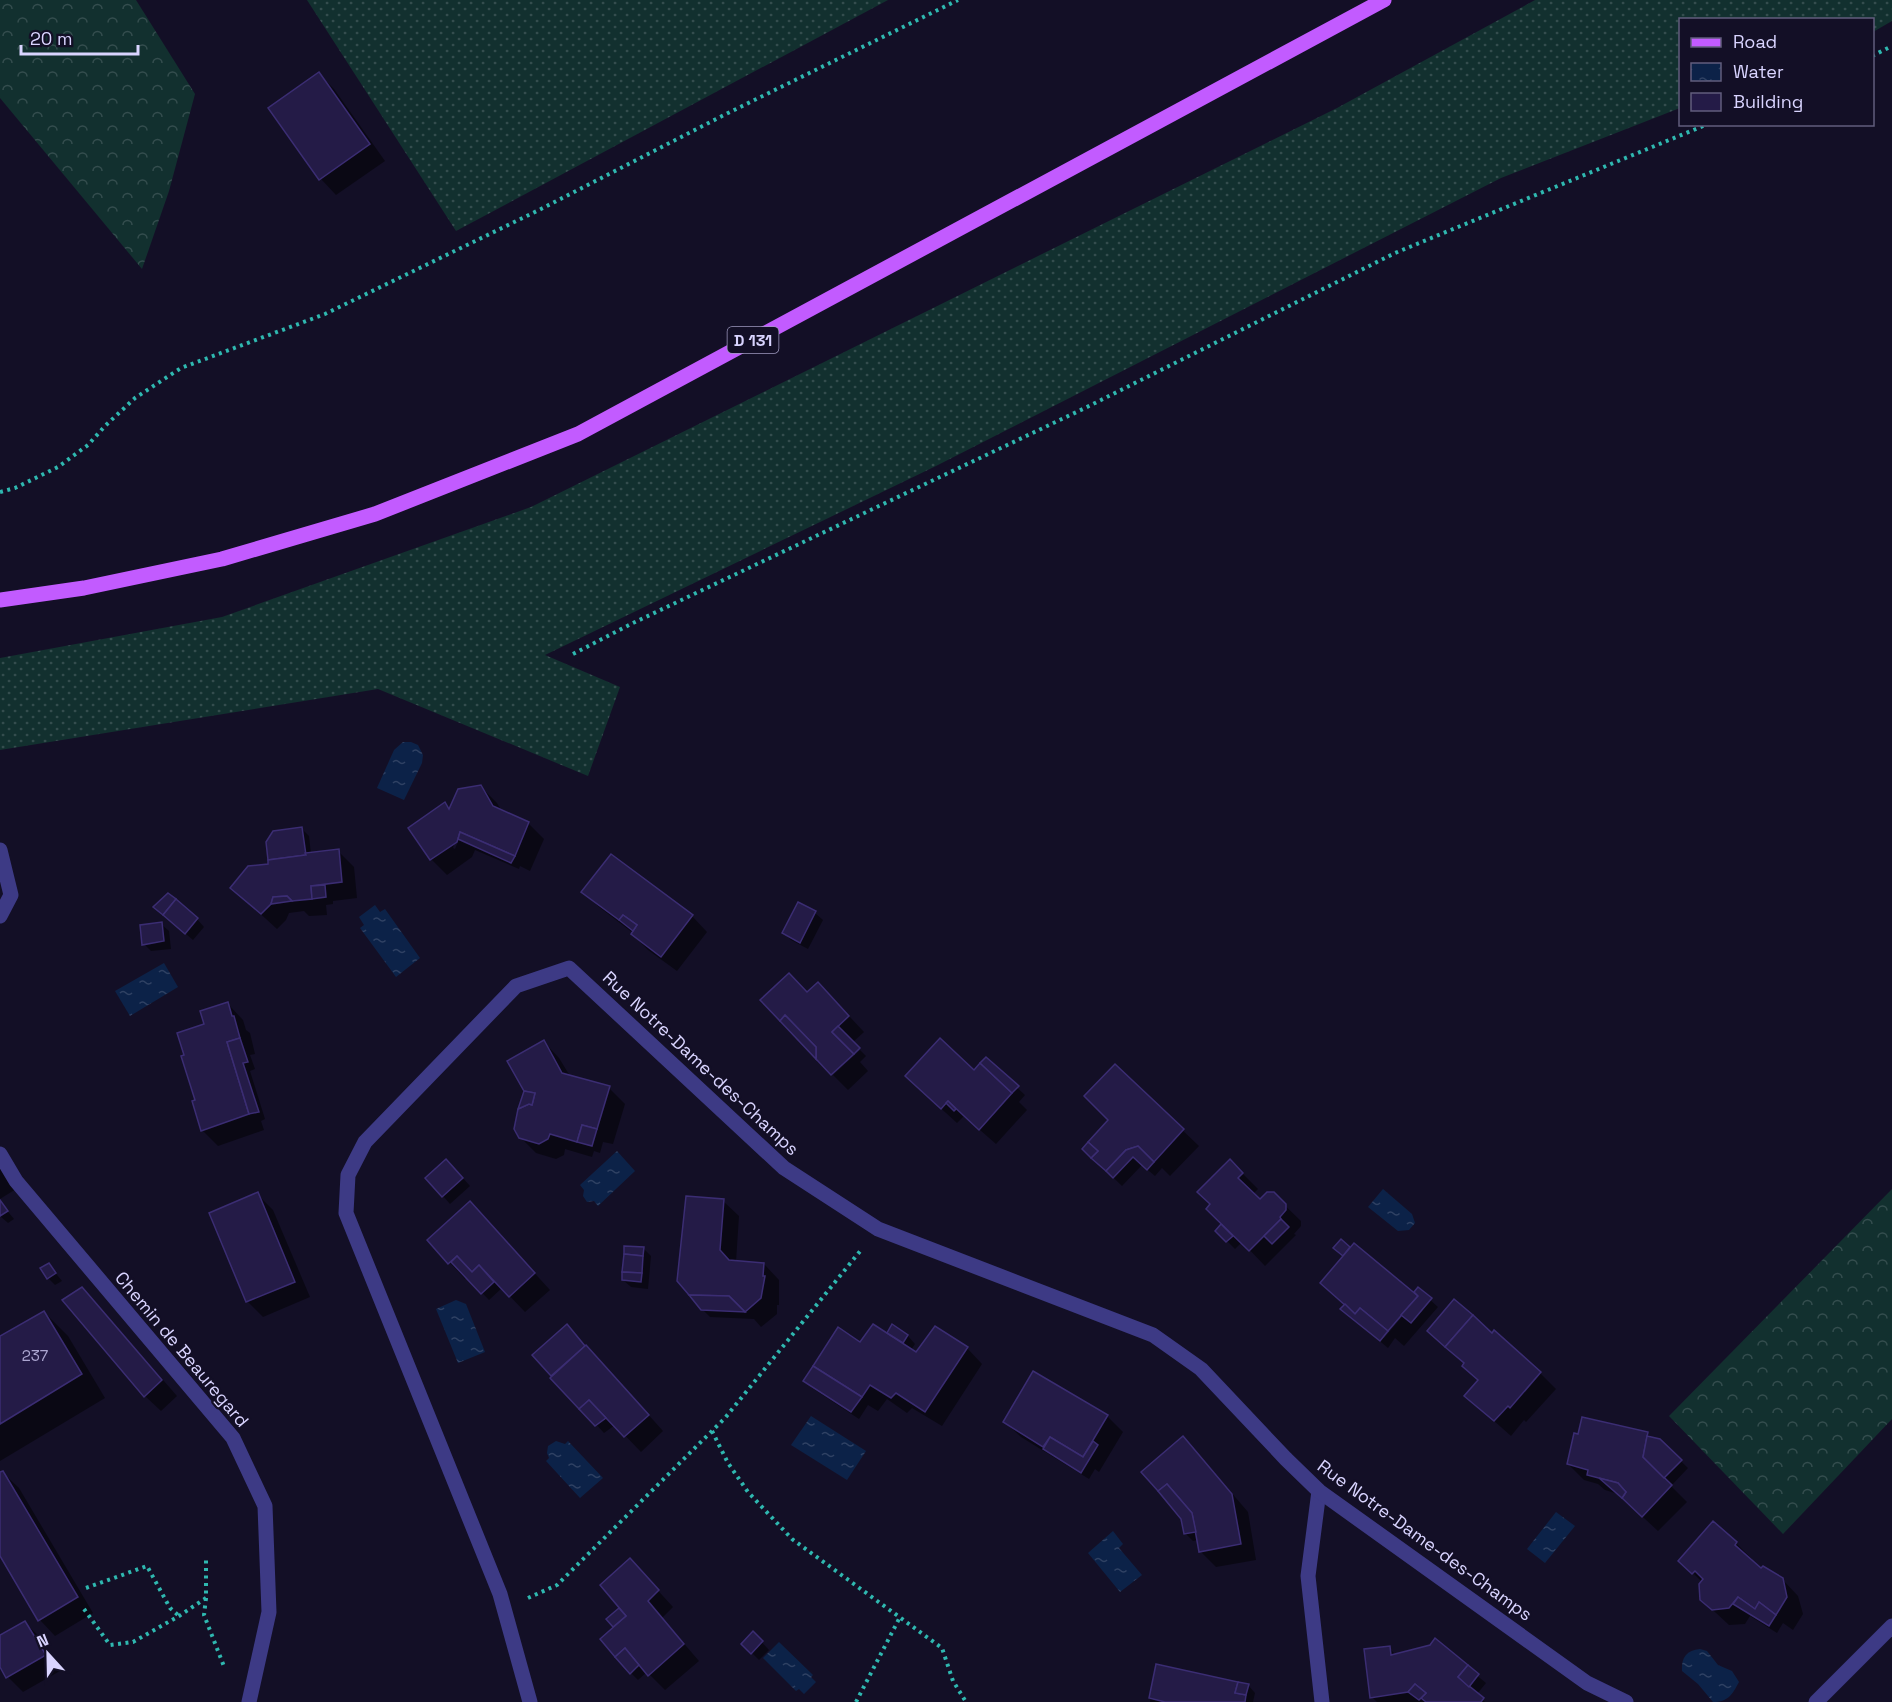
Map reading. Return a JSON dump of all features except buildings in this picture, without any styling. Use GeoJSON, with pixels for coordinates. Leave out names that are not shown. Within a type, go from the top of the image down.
{"type":"FeatureCollection","features":[{"type":"Feature","properties":{"kind":"main road","name":"D 131"},"geometry":{"type":"LineString","coordinates":[[0,600],[84,588],[222,559],[375,514],[578,434],[1384,0]]}},
{"type":"Feature","properties":{"kind":"street"},"geometry":{"type":"LineString","coordinates":[[0,850],[11,895],[0,916]]}},
{"type":"Feature","properties":{"kind":"street","name":"Rue Notre-Dame-des-Champs"},"geometry":{"type":"LineString","coordinates":[[530,1702],[500,1594],[346,1213],[348,1175],[365,1142],[516,986],[568,968],[784,1168],[878,1229],[1153,1335],[1201,1369],[1319,1491],[1587,1683],[1626,1702]]}},
{"type":"Feature","properties":{"kind":"street","name":"Chemin de Beauregard"},"geometry":{"type":"LineString","coordinates":[[0,1154],[16,1181],[233,1438],[265,1506],[269,1612],[249,1702]]}},
{"type":"Feature","properties":{"kind":"street"},"geometry":{"type":"LineString","coordinates":[[1319,1491],[1308,1576],[1322,1702]]}},
{"type":"Feature","properties":{"kind":"street"},"geometry":{"type":"LineString","coordinates":[[1816,1702],[1892,1626]]}},
{"type":"Feature","properties":{"kind":"path"},"geometry":{"type":"LineString","coordinates":[[0,492],[15,488],[58,467],[88,445],[135,398],[181,368],[325,314],[539,210],[724,115],[958,0]]}},
{"type":"Feature","properties":{"kind":"path"},"geometry":{"type":"LineString","coordinates":[[1874,55],[1892,46]]}},
{"type":"Feature","properties":{"kind":"path"},"geometry":{"type":"LineString","coordinates":[[573,654],[631,624],[1085,408],[1395,253],[1703,126]]}},
{"type":"Feature","properties":{"kind":"path"},"geometry":{"type":"LineString","coordinates":[[519,1601],[557,1585],[725,1418],[878,1229]]}},
{"type":"Feature","properties":{"kind":"path"},"geometry":{"type":"LineString","coordinates":[[712,1431],[728,1463],[748,1492],[792,1539],[942,1648],[953,1681],[966,1702]]}},
{"type":"Feature","properties":{"kind":"path"},"geometry":{"type":"LineString","coordinates":[[206,1557],[204,1615],[225,1669]]}},
{"type":"Feature","properties":{"kind":"path"},"geometry":{"type":"LineString","coordinates":[[86,1588],[147,1566],[170,1608],[179,1616]]}},
{"type":"Feature","properties":{"kind":"path"},"geometry":{"type":"LineString","coordinates":[[84,1609],[110,1645],[134,1642],[206,1598]]}},
{"type":"Feature","properties":{"kind":"path"},"geometry":{"type":"LineString","coordinates":[[855,1702],[900,1617]]}},
{"type":"Feature","properties":{"kind":"green space"},"geometry":{"type":"Polygon","coordinates":[[[0,0],[136,0],[195,94],[169,191],[142,269],[0,98],[0,0]]]}},
{"type":"Feature","properties":{"kind":"green space"},"geometry":{"type":"Polygon","coordinates":[[[307,0],[888,0],[456,231],[307,0]]]}},
{"type":"Feature","properties":{"kind":"green space"},"geometry":{"type":"Polygon","coordinates":[[[1535,0],[1892,0],[1892,21],[1874,31],[1874,18],[1679,18],[1679,108],[1501,178],[936,466],[545,655],[620,687],[588,776],[378,689],[0,750],[0,658],[222,617],[531,507],[1337,108],[1535,0]]]}},
{"type":"Feature","properties":{"kind":"green space"},"geometry":{"type":"Polygon","coordinates":[[[1892,1189],[1892,1419],[1783,1534],[1669,1416],[1892,1189]]]}},
{"type":"Feature","properties":{"kind":"water"},"geometry":{"type":"Polygon","coordinates":[[[403,742],[418,745],[423,755],[422,763],[404,800],[377,788],[394,750],[403,742]]]}},
{"type":"Feature","properties":{"kind":"water"},"geometry":{"type":"Polygon","coordinates":[[[375,905],[380,912],[385,909],[420,958],[396,977],[360,928],[364,925],[359,917],[375,905]]]}},
{"type":"Feature","properties":{"kind":"water"},"geometry":{"type":"Polygon","coordinates":[[[164,963],[178,987],[130,1016],[115,991],[164,963]]]}},
{"type":"Feature","properties":{"kind":"water"},"geometry":{"type":"Polygon","coordinates":[[[617,1151],[635,1171],[598,1206],[594,1201],[587,1202],[580,1185],[617,1151]]]}},
{"type":"Feature","properties":{"kind":"water"},"geometry":{"type":"Polygon","coordinates":[[[1383,1189],[1412,1214],[1415,1223],[1409,1230],[1398,1231],[1368,1207],[1383,1189]]]}},
{"type":"Feature","properties":{"kind":"water"},"geometry":{"type":"Polygon","coordinates":[[[456,1300],[466,1304],[485,1352],[458,1363],[436,1309],[456,1300]]]}},
{"type":"Feature","properties":{"kind":"water"},"geometry":{"type":"Polygon","coordinates":[[[811,1416],[866,1451],[847,1480],[791,1445],[811,1416]]]}},
{"type":"Feature","properties":{"kind":"water"},"geometry":{"type":"Polygon","coordinates":[[[556,1441],[565,1444],[568,1441],[603,1478],[580,1498],[546,1461],[549,1458],[548,1446],[556,1441]]]}},
{"type":"Feature","properties":{"kind":"water"},"geometry":{"type":"Polygon","coordinates":[[[1556,1512],[1575,1526],[1545,1563],[1527,1549],[1556,1512]]]}},
{"type":"Feature","properties":{"kind":"water"},"geometry":{"type":"Polygon","coordinates":[[[1113,1531],[1123,1544],[1119,1548],[1142,1575],[1120,1592],[1088,1553],[1113,1531]]]}},
{"type":"Feature","properties":{"kind":"water"},"geometry":{"type":"Polygon","coordinates":[[[779,1642],[813,1675],[811,1677],[816,1682],[804,1694],[799,1689],[796,1691],[763,1658],[779,1642]]]}},
{"type":"Feature","properties":{"kind":"water"},"geometry":{"type":"Polygon","coordinates":[[[1700,1649],[1707,1651],[1718,1665],[1732,1671],[1739,1682],[1726,1699],[1713,1702],[1698,1684],[1682,1671],[1686,1655],[1700,1649]]]}}]}
